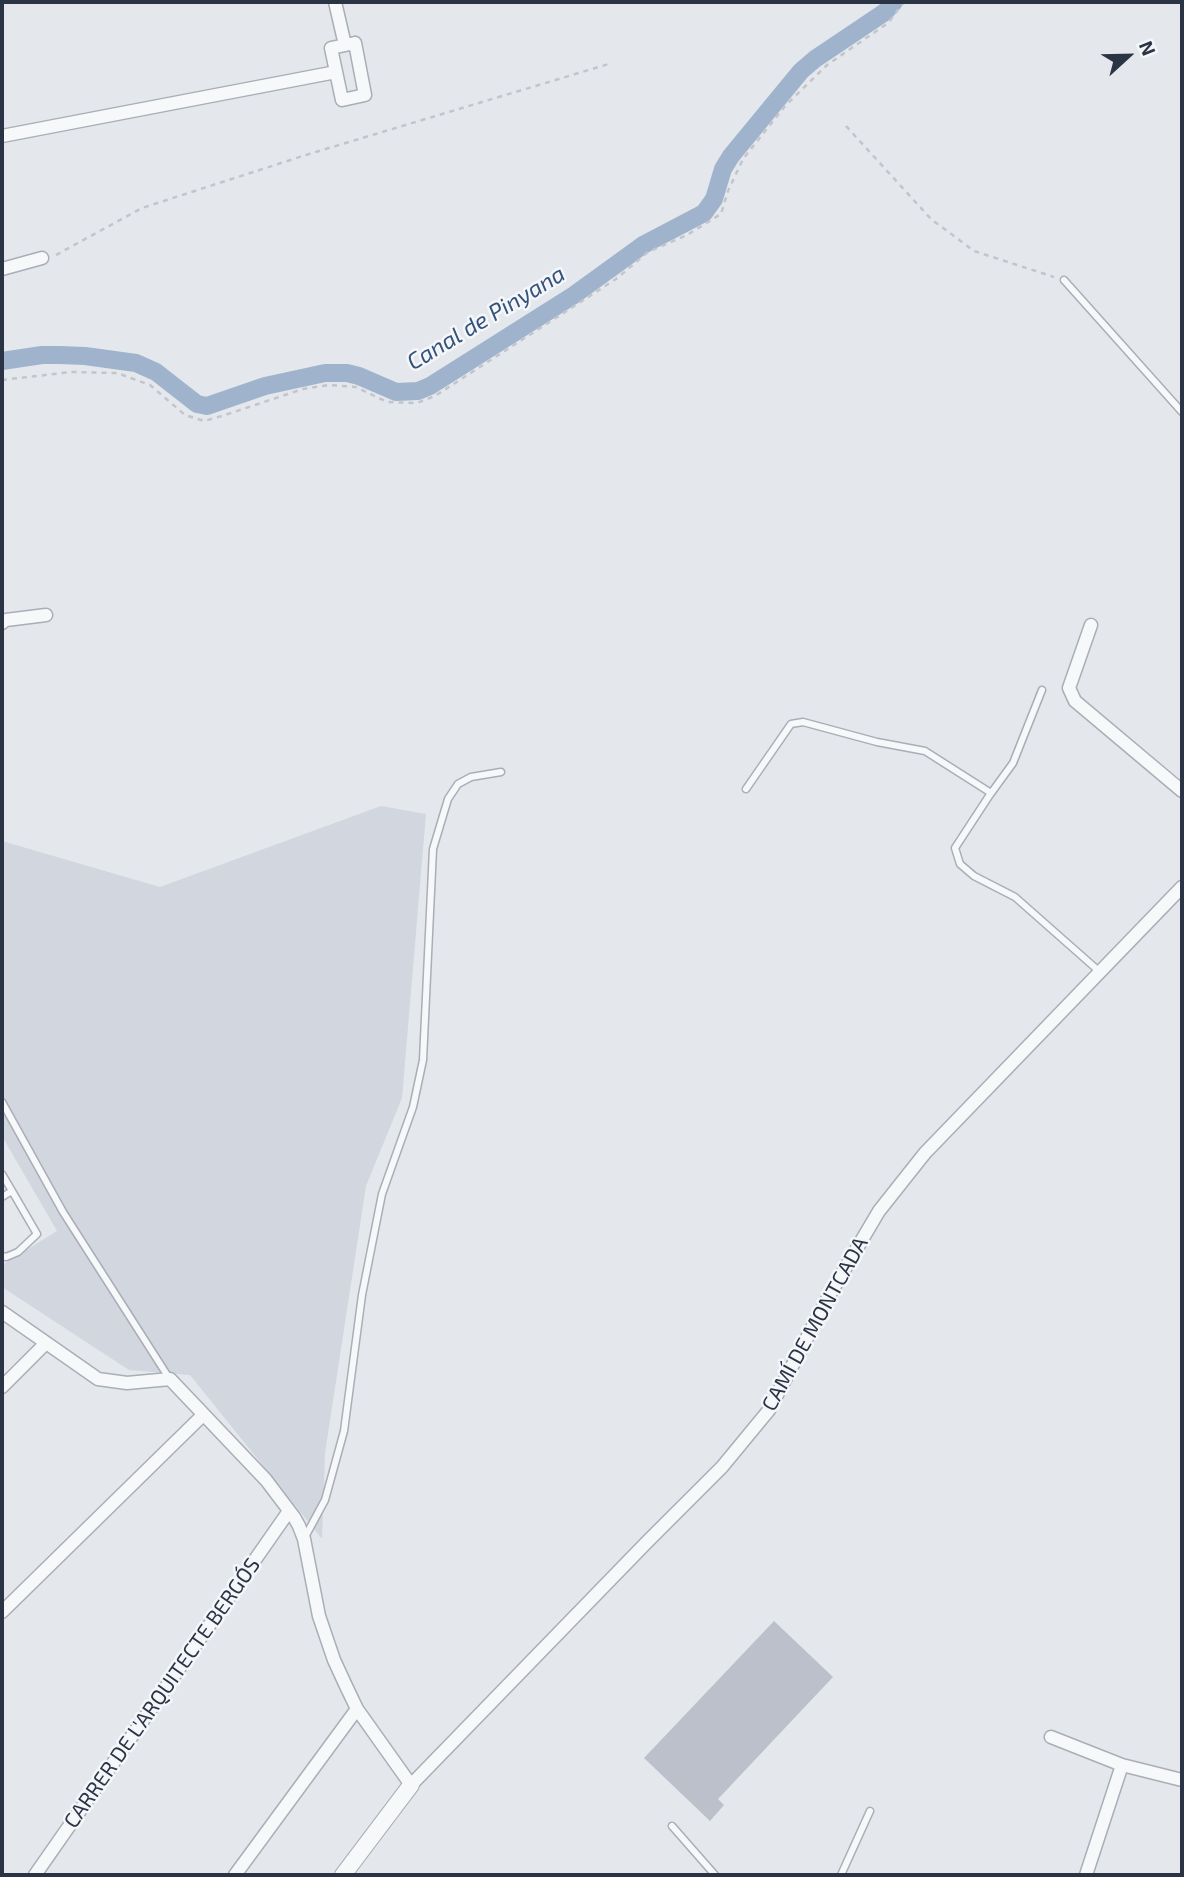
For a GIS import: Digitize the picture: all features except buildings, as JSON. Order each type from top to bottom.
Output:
[{"type":"street","points":[[335,2],[345,45]]},
{"type":"street","points":[[355,43],[365,94],[342,100],[336,72],[331,48],[355,43]]},
{"type":"street","points":[[2,136],[336,72]]},
{"type":"street","points":[[2,269],[42,258]]},
{"type":"street","points":[[2,623],[6,620],[46,615]]},
{"type":"street","points":[[1091,625],[1069,688],[1074,701],[1182,791]]},
{"type":"street","name":"CAMÍ DE MONTCADA","points":[[411,1785],[722,1467],[769,1410],[830,1294],[879,1211],[925,1153],[1182,887]]},
{"type":"street","points":[[2,1312],[98,1379],[127,1383],[170,1379],[266,1480],[294,1517],[304,1539],[320,1616],[334,1660],[357,1709],[411,1785],[343,1875]]},
{"type":"street","points":[[2,1387],[46,1343]]},
{"type":"street","points":[[2,1612],[204,1415]]},
{"type":"street","name":"CARRER DE L'ARQUITECTE BERGÓS","points":[[35,1875],[289,1511]]},
{"type":"street","points":[[235,1875],[357,1709]]},
{"type":"street","points":[[1051,1737],[1122,1765],[1182,1780]]},
{"type":"street","points":[[1086,1875],[1122,1765]]},
{"type":"lane","points":[[1064,280],[1182,412]]},
{"type":"lane","points":[[1042,690],[1013,763],[956,848],[960,864],[974,876],[1015,897],[1100,972]]},
{"type":"lane","points":[[746,789],[791,724],[803,722],[877,742],[925,751],[991,793]]},
{"type":"lane","points":[[304,1539],[325,1500],[344,1431],[362,1296],[382,1194],[413,1107],[423,1060],[433,849],[448,799],[458,784],[471,776],[501,772]]},
{"type":"lane","points":[[2,1102],[63,1212],[170,1379]]},
{"type":"lane","points":[[2,1174],[37,1234],[18,1252],[2,1256]]},
{"type":"lane","points":[[2,1197],[12,1191]]},
{"type":"lane","points":[[841,1875],[870,1811]]},
{"type":"lane","points":[[672,1826],[715,1875]]},
{"type":"path","points":[[2,380],[71,372],[117,373],[150,385],[185,415],[204,421],[303,389],[328,385],[356,387],[387,402],[417,403],[435,396],[616,279],[648,252],[687,235],[721,214],[743,159],[785,106],[827,65],[888,23],[904,2]]},
{"type":"path","points":[[42,258],[58,254],[142,208],[612,63]]},
{"type":"path","points":[[846,126],[931,219],[974,250],[1064,280]]},
{"type":"shaded area","points":[[381,806],[426,814],[402,1098],[366,1186],[325,1453],[322,1539],[190,1375],[129,1370],[2,1287],[2,1265],[57,1231],[2,1136],[2,841],[160,887]]},
{"type":"waterway","name":"Canal de Pinyana","points":[[2,361],[60,355],[136,363],[156,372],[197,404],[207,406],[265,386],[325,373],[359,376],[396,392],[418,391],[574,295],[643,245],[704,213],[714,199],[723,169],[731,156],[801,71],[885,12],[894,2]]}]
